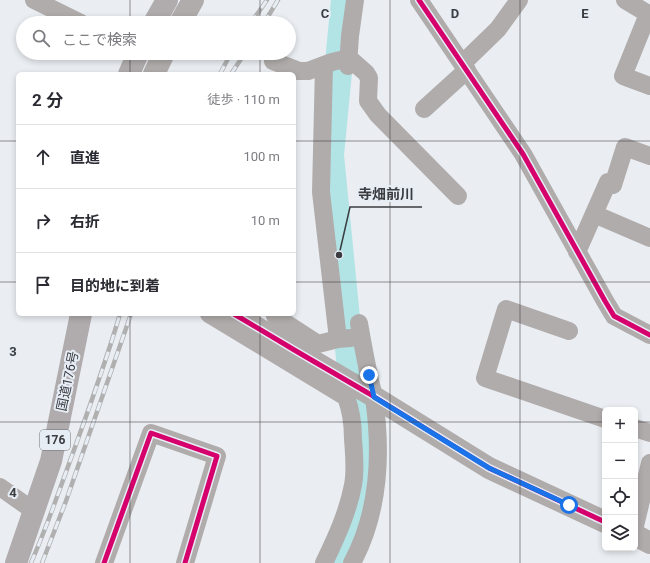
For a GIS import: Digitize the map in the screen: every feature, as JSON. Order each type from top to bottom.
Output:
[{"type":"highway","points":[[158,16],[167,0]]},
{"type":"highway","points":[[130,72],[135,60]]},
{"type":"highway","name":"国道176号","points":[[16,563],[51,461],[81,316]]},
{"type":"street","points":[[34,0],[67,16]]},
{"type":"street","points":[[184,16],[193,0]]},
{"type":"street","points":[[338,339],[322,192],[340,62],[350,36],[356,0]]},
{"type":"street","points":[[419,0],[523,154],[614,316],[650,335]]},
{"type":"street","points":[[424,109],[465,67],[498,29],[519,0]]},
{"type":"street","points":[[625,0],[649,15],[623,76],[650,86]]},
{"type":"street","points":[[155,72],[161,60]]},
{"type":"street","points":[[273,61],[299,71],[308,71],[340,62],[366,73],[369,78],[368,101],[378,115],[458,196]]},
{"type":"street","points":[[577,252],[608,182],[613,185],[625,147],[650,156]]},
{"type":"street","points":[[594,214],[650,238]]},
{"type":"street","points":[[569,331],[506,309],[485,378],[602,418]]},
{"type":"street","points":[[212,316],[346,397],[350,407],[353,431],[355,462],[353,486],[340,528],[324,563]]},
{"type":"street","points":[[237,316],[342,377],[489,468],[602,521]]},
{"type":"street","points":[[275,316],[318,344],[338,339],[360,330],[378,441],[377,481],[373,506],[360,561]]},
{"type":"street","points":[[638,429],[650,433]]},
{"type":"street","points":[[104,563],[151,433],[217,456],[185,563]]},
{"type":"street","points":[[638,515],[650,463]]},
{"type":"street","points":[[0,487],[34,511]]},
{"type":"street","points":[[638,536],[650,542]]},
{"type":"waterway","points":[[338,563],[345,553],[356,530],[364,494],[363,439],[354,375],[351,369],[330,155],[345,0]]},
{"type":"railway","points":[[256,16],[267,0]]},
{"type":"railway","points":[[268,16],[278,0]]},
{"type":"railway","points":[[221,72],[227,60]]},
{"type":"railway","points":[[232,72],[240,60]]},
{"type":"railway","points":[[31,563],[87,413],[119,316]]},
{"type":"railway","points":[[42,563],[66,501],[130,316]]},
{"type":"cycle path","points":[[419,0],[523,154],[614,316],[650,335]]},
{"type":"cycle path","points":[[237,316],[368,393],[489,468],[602,521]]},
{"type":"cycle path","points":[[104,563],[151,433],[217,456],[185,563]]},
{"type":"place","name":"寺畑前川","points":[[339,255]]},
{"type":"route","points":[[369,375],[374,397],[489,468],[569,505]]}]
